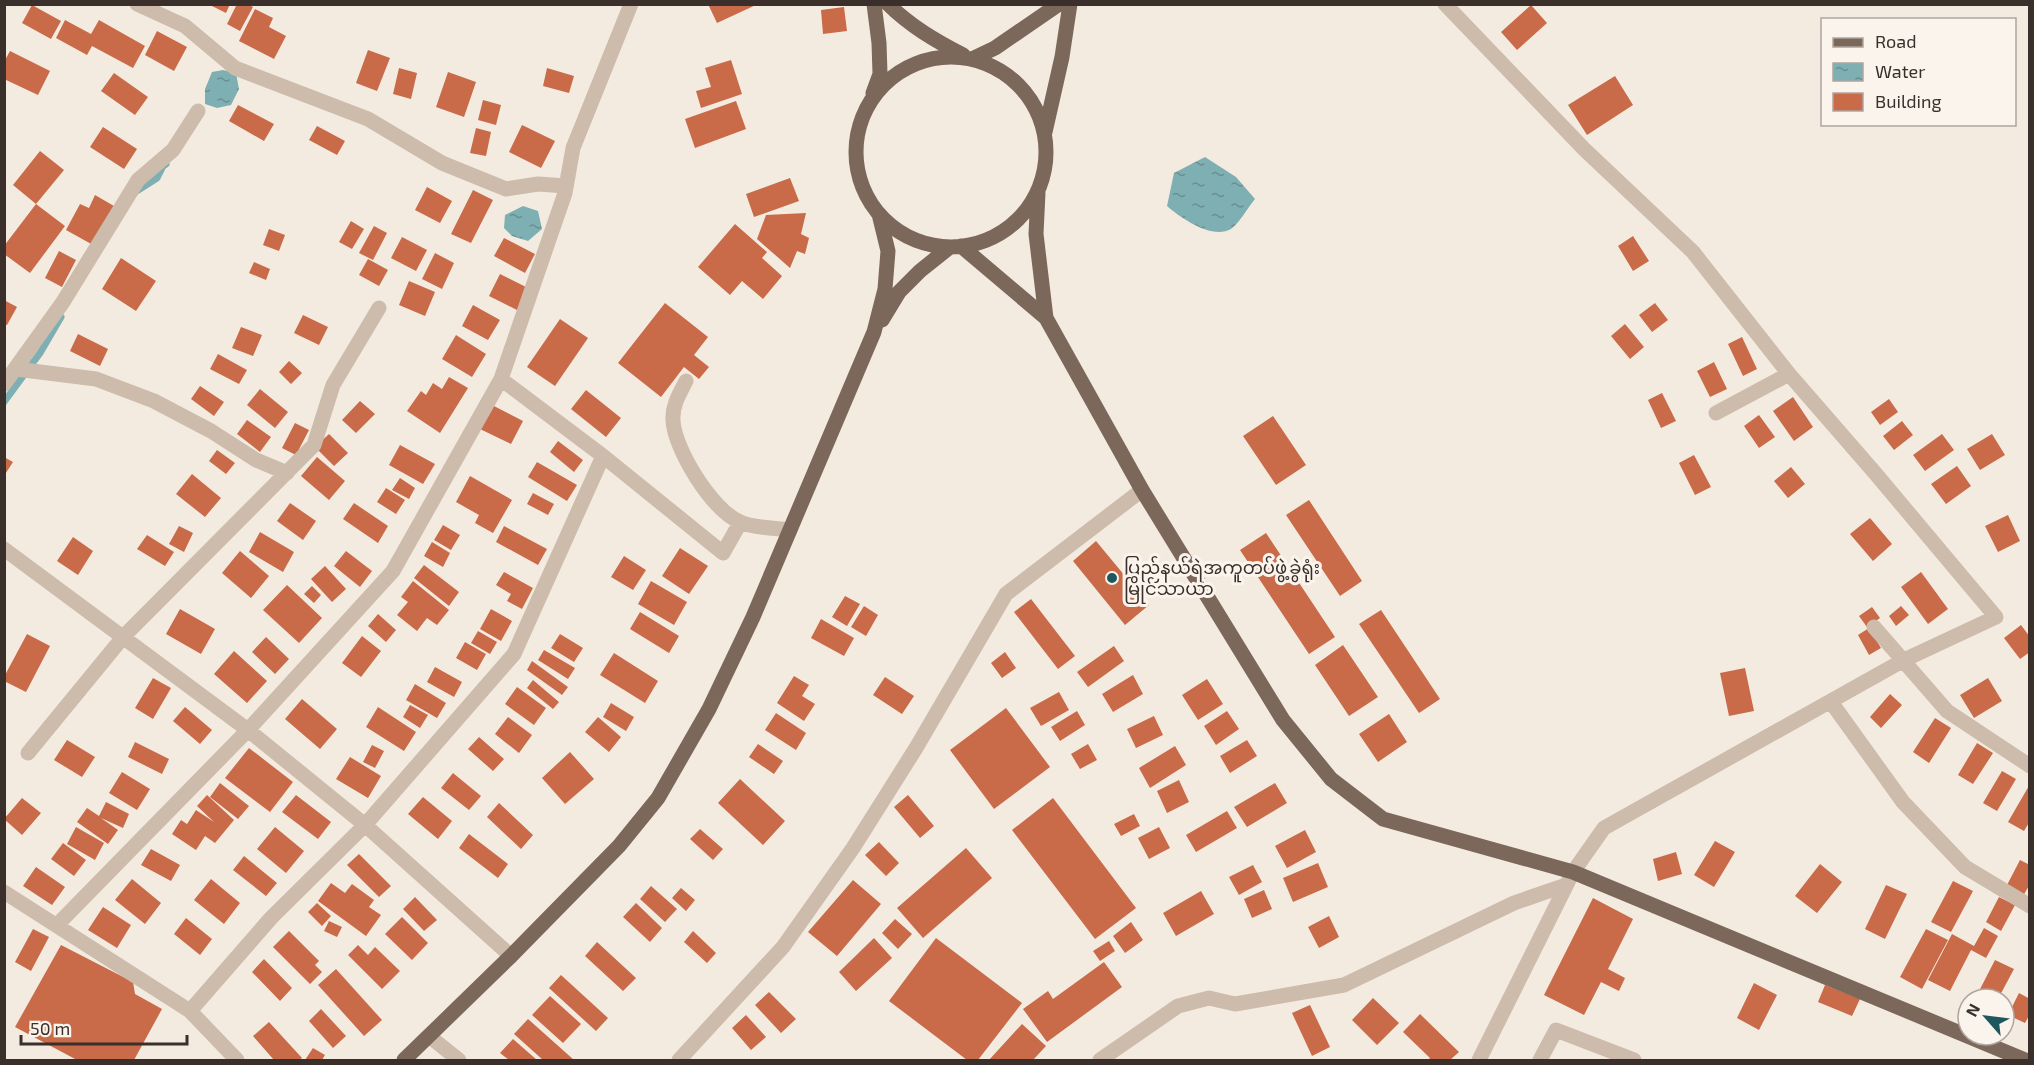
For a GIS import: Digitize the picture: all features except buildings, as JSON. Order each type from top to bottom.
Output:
[{"type":"main road","points":[[873,4],[879,43],[879,74],[858,132],[856,161],[864,189],[879,214],[899,232],[923,243],[955,247],[976,244],[1000,234],[1021,217],[1038,192]]},
{"type":"main road","points":[[888,4],[900,16],[936,41],[1006,73],[1031,98],[1045,132],[1047,153],[1038,192],[1036,234],[1046,318],[1142,490],[1283,720],[1331,778],[1383,819],[1569,879],[2018,1059]]},
{"type":"main road","points":[[868,105],[886,82],[909,66],[937,57],[970,57],[995,48],[1059,4]]},
{"type":"main road","points":[[1045,132],[1062,57],[1070,4]]},
{"type":"main road","points":[[404,1060],[619,846],[658,798],[709,709],[753,616],[874,332],[885,289],[888,251],[879,214]]},
{"type":"main road","points":[[955,247],[1046,318]]},
{"type":"main road","points":[[874,332],[899,292],[920,271],[955,247]]},
{"type":"street","points":[[137,4],[185,26],[235,68],[368,119],[442,163],[506,189],[538,184],[566,186]]},
{"type":"street","points":[[57,925],[248,730],[393,571],[501,379],[566,186],[573,148],[631,4]]},
{"type":"street","points":[[1445,4],[1584,149],[1693,252],[1789,374],[1996,617],[1904,660],[1604,828],[1569,879],[1479,1060]]},
{"type":"street","points":[[4,384],[63,302],[138,180],[173,150],[198,111]]},
{"type":"street","points":[[28,753],[124,636],[314,445],[333,385],[379,308]]},
{"type":"street","points":[[16,369],[96,379],[154,401],[211,431],[256,460],[287,473]]},
{"type":"street","points":[[1716,412],[1789,374]]},
{"type":"street","points":[[501,379],[603,456],[723,553],[740,523]]},
{"type":"street","points":[[686,381],[675,403],[672,421],[690,468],[708,495],[724,512],[740,523],[790,530]]},
{"type":"street","points":[[190,1011],[271,918],[365,825],[514,654],[603,456]]},
{"type":"street","points":[[679,1060],[783,947],[853,848],[916,748],[1006,594],[1142,490]]},
{"type":"street","points":[[4,549],[248,730],[365,825],[511,956]]},
{"type":"street","points":[[1874,627],[1947,711],[2030,766]]},
{"type":"street","points":[[1831,702],[1903,802],[1965,867],[2030,906]]},
{"type":"street","points":[[1100,1060],[1178,1006],[1209,998],[1235,1004],[1344,985],[1569,879]]},
{"type":"street","points":[[4,892],[190,1011],[237,1060]]},
{"type":"street","points":[[1540,1060],[1556,1029],[1634,1060]]},
{"type":"street","points":[[429,1036],[459,1060]]},
{"type":"water","points":[[223,70],[236,73],[239,89],[231,105],[217,108],[205,104],[205,89],[212,72]]},
{"type":"water","points":[[1205,157],[1236,177],[1255,199],[1234,227],[1223,232],[1206,230],[1197,226],[1167,206],[1174,173]]},
{"type":"water","points":[[523,206],[538,211],[542,229],[528,241],[512,236],[504,228],[505,215]]},
{"type":"waterway","points":[[135,192],[157,178],[166,164]]},
{"type":"waterway","points":[[4,402],[40,353],[61,317]]},
{"type":"place","name":"ပြည်နယ်ရဲအကူတပ်ဖွဲ့ခွဲရုံး မြိုင်သာယာ","points":[[1112,578]]}]
